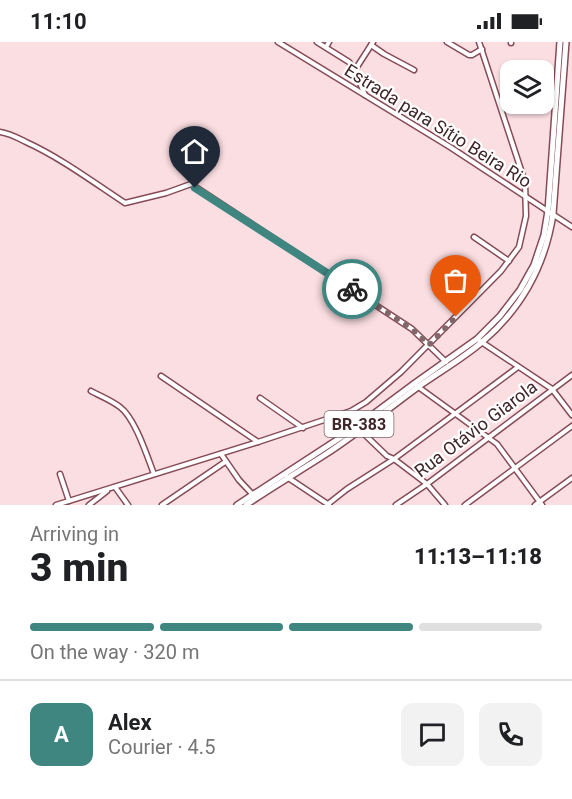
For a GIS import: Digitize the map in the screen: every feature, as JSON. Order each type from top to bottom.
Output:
[{"type":"main road","name":"BR-383","points":[[237,505],[286,477],[354,431],[479,340],[502,318],[537,266],[551,212],[560,42]]},
{"type":"main road","name":"BR-383","points":[[556,140],[566,45]]},
{"type":"main road","name":"BR-383","points":[[246,505],[254,496]]},
{"type":"street","name":"Estrada para Sítio Beira Rio","points":[[278,42],[572,226]]},
{"type":"street","points":[[317,42],[346,59],[355,71],[365,95]]},
{"type":"street","points":[[326,47],[329,42]]},
{"type":"street","points":[[447,42],[469,55],[482,49]]},
{"type":"street","points":[[56,505],[303,428],[358,407],[401,372],[491,282],[519,247],[526,216],[526,197],[525,182],[479,42]]},
{"type":"street","points":[[355,71],[372,44],[384,54],[414,70]]},
{"type":"street","points":[[566,45],[572,51]]},
{"type":"street","points":[[0,132],[46,152],[125,203],[166,193],[190,184],[412,329],[447,363]]},
{"type":"street","points":[[474,237],[509,261]]},
{"type":"street","points":[[479,340],[552,389],[572,415]]},
{"type":"street","points":[[286,477],[328,505],[518,367]]},
{"type":"street","name":"Rua Otávio Giarola","points":[[396,505],[572,375]]},
{"type":"street","points":[[161,376],[258,442]]},
{"type":"street","points":[[416,385],[497,444],[539,504],[572,477]]},
{"type":"street","points":[[91,391],[121,407],[128,416],[144,447],[154,474]]},
{"type":"street","points":[[260,398],[303,428]]},
{"type":"street","points":[[339,416],[354,431],[363,433],[387,456],[427,484],[446,505]]},
{"type":"street","points":[[465,505],[572,426]]},
{"type":"street","points":[[221,454],[254,496]]},
{"type":"street","points":[[162,505],[225,462]]},
{"type":"street","points":[[60,474],[69,501]]},
{"type":"street","points":[[89,505],[112,488]]},
{"type":"street","points":[[112,488],[128,505]]},
{"type":"way so far","points":[[352,289],[412,329],[429,345],[456,317]]},
{"type":"route","points":[[195,188],[352,289]]}]
